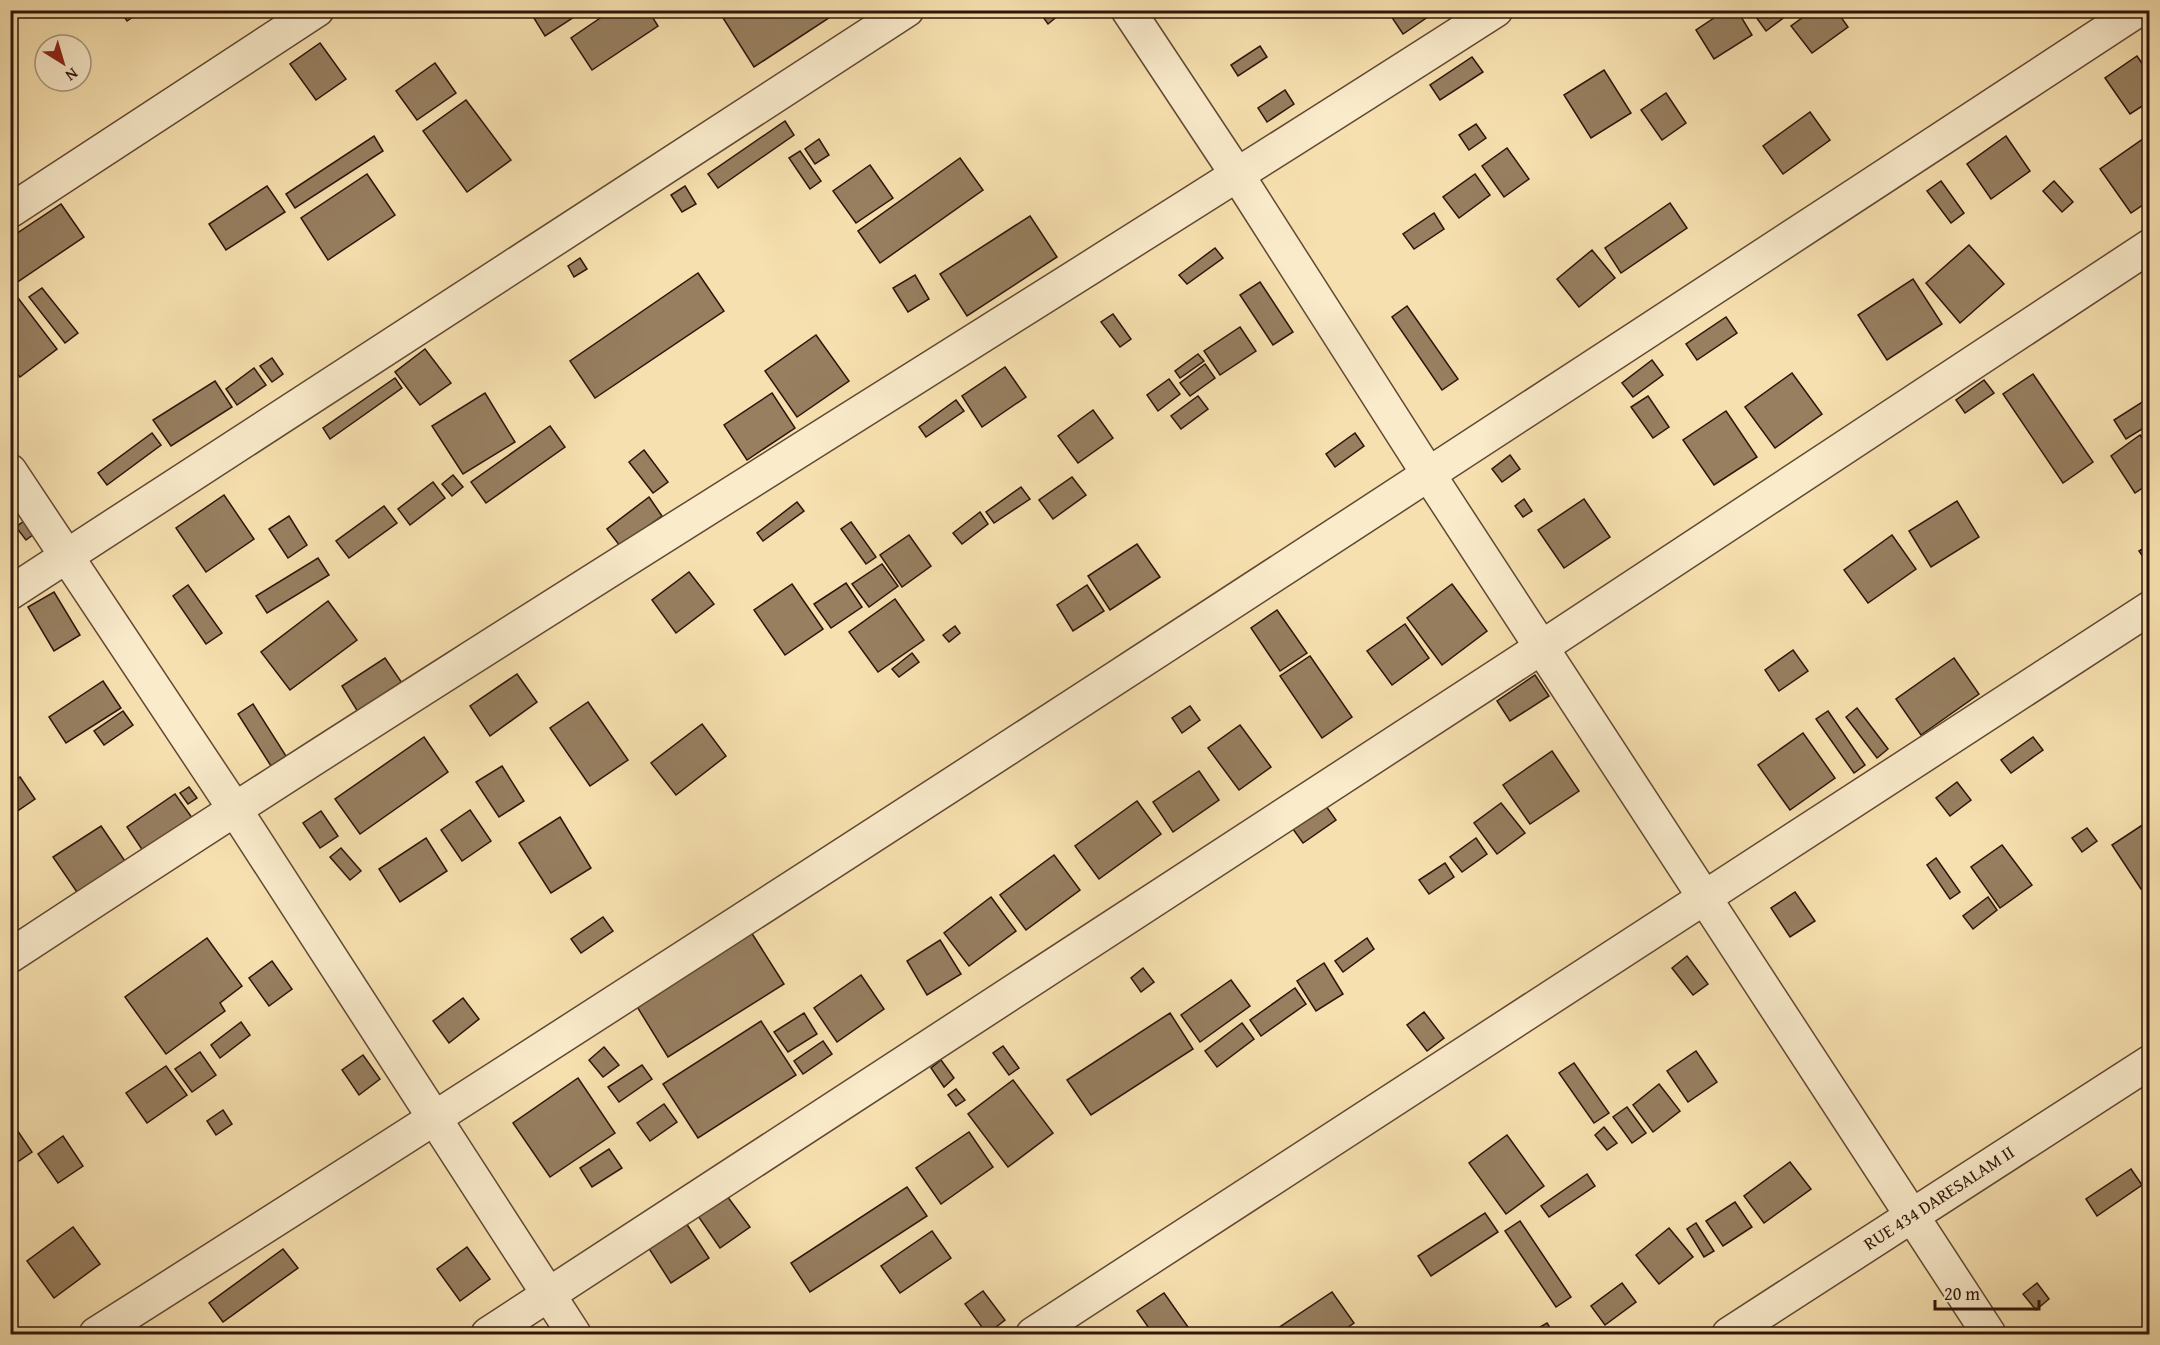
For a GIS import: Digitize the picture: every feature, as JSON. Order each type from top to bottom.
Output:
[{"type":"street","points":[[10,211],[317,10]]},
{"type":"street","points":[[10,593],[907,10]]},
{"type":"street","points":[[1128,10],[1989,1335]]},
{"type":"street","points":[[10,956],[234,808],[1238,176],[1496,10]]},
{"type":"street","points":[[96,1335],[434,1120],[1429,475],[2138,10]]},
{"type":"street","points":[[488,1335],[1542,647],[2150,246]]},
{"type":"street","points":[[10,471],[234,808],[574,1335]]},
{"type":"street","points":[[1033,1335],[2150,608]]},
{"type":"street","name":"RUE 434 DARESALAM II","points":[[1729,1335],[2150,1062]]},
{"type":"building","points":[[120,10],[143,10],[127,21]]},
{"type":"building","points":[[529,10],[585,10],[545,36]]},
{"type":"building","points":[[612,10],[648,10],[658,26],[592,70],[571,38]]},
{"type":"building","points":[[718,10],[841,10],[754,67]]},
{"type":"building","points":[[1038,10],[1065,10],[1048,24]]},
{"type":"building","points":[[1387,10],[1438,10],[1403,34]]},
{"type":"building","points":[[1726,10],[1737,10],[1752,35],[1714,59],[1696,30]]},
{"type":"building","points":[[1751,10],[1794,10],[1766,31]]},
{"type":"building","points":[[1813,10],[1836,10],[1848,27],[1812,53],[1791,26]]},
{"type":"building","points":[[320,43],[346,79],[316,100],[290,64]]},
{"type":"building","points":[[1260,46],[1267,57],[1238,76],[1231,65]]},
{"type":"building","points":[[2137,56],[2150,75],[2150,101],[2130,114],[2105,78]]},
{"type":"building","points":[[1472,57],[1483,72],[1440,100],[1430,85]]},
{"type":"building","points":[[435,63],[456,93],[417,120],[396,91]]},
{"type":"building","points":[[1604,70],[1631,113],[1591,138],[1564,95]]},
{"type":"building","points":[[1285,90],[1294,104],[1267,122],[1258,108]]},
{"type":"building","points":[[1666,93],[1686,123],[1662,140],[1641,110]]},
{"type":"building","points":[[466,100],[511,160],[467,192],[423,131]]},
{"type":"building","points":[[1810,112],[1830,140],[1783,174],[1763,146]]},
{"type":"building","points":[[785,121],[794,135],[718,188],[708,174]]},
{"type":"building","points":[[1476,124],[1486,138],[1469,150],[1459,135]]},
{"type":"building","points":[[2150,134],[2150,200],[2131,213],[2100,169]]},
{"type":"building","points":[[374,136],[383,151],[295,208],[286,194]]},
{"type":"building","points":[[2006,136],[2030,171],[1991,199],[1967,164]]},
{"type":"building","points":[[819,139],[829,155],[815,164],[805,149]]},
{"type":"building","points":[[1507,148],[1529,179],[1504,197],[1482,166]]},
{"type":"building","points":[[800,151],[821,181],[810,189],[789,158]]},
{"type":"building","points":[[960,158],[983,190],[880,263],[858,231]]},
{"type":"building","points":[[870,165],[893,198],[856,223],[833,191]]},
{"type":"building","points":[[367,174],[395,215],[328,260],[301,218]]},
{"type":"building","points":[[1475,174],[1490,195],[1459,218],[1443,197]]},
{"type":"building","points":[[1941,181],[1964,213],[1951,223],[1927,191]]},
{"type":"building","points":[[2054,181],[2073,202],[2062,212],[2043,191]]},
{"type":"building","points":[[267,186],[285,212],[226,250],[209,224]]},
{"type":"building","points":[[685,186],[696,204],[682,212],[671,195]]},
{"type":"building","points":[[1670,203],[1687,228],[1621,273],[1605,248]]},
{"type":"building","points":[[61,204],[84,237],[10,287],[10,238]]},
{"type":"building","points":[[1434,213],[1444,229],[1414,249],[1403,234]]},
{"type":"building","points":[[1030,216],[1057,257],[967,316],[940,274]]},
{"type":"building","points":[[1969,245],[2004,284],[1960,323],[1926,283]]},
{"type":"building","points":[[1215,248],[1223,258],[1187,284],[1179,275]]},
{"type":"building","points":[[1592,250],[1615,278],[1579,307],[1557,279]]},
{"type":"building","points":[[580,258],[587,269],[574,277],[568,266]]},
{"type":"building","points":[[698,273],[724,311],[595,398],[570,361]]},
{"type":"building","points":[[915,275],[929,299],[908,312],[893,288]]},
{"type":"building","points":[[1913,279],[1942,324],[1887,360],[1858,315]]},
{"type":"building","points":[[1260,282],[1293,332],[1273,345],[1240,295]]},
{"type":"building","points":[[42,288],[78,333],[65,343],[29,297]]},
{"type":"building","points":[[18,298],[57,349],[20,377],[10,365],[10,304]]},
{"type":"building","points":[[1407,306],[1458,379],[1442,390],[1392,317]]},
{"type":"building","points":[[1113,314],[1131,339],[1120,347],[1101,322]]},
{"type":"building","points":[[1726,317],[1737,333],[1697,360],[1686,344]]},
{"type":"building","points":[[1240,327],[1256,351],[1220,375],[1204,351]]},
{"type":"building","points":[[816,335],[849,381],[797,417],[765,371]]},
{"type":"building","points":[[425,349],[451,383],[420,405],[395,372]]},
{"type":"building","points":[[1198,354],[1204,361],[1180,378],[1175,371]]},
{"type":"building","points":[[272,358],[283,374],[272,382],[260,366]]},
{"type":"building","points":[[1652,360],[1663,375],[1633,397],[1622,383]]},
{"type":"building","points":[[1205,364],[1215,378],[1190,396],[1180,383]]},
{"type":"building","points":[[1005,367],[1026,397],[982,427],[962,396]]},
{"type":"building","points":[[254,368],[266,385],[237,405],[226,389]]},
{"type":"building","points":[[1792,373],[1822,414],[1775,448],[1745,407]]},
{"type":"building","points":[[2033,374],[2093,462],[2063,483],[2003,394]]},
{"type":"building","points":[[395,378],[402,388],[330,439],[323,428]]},
{"type":"building","points":[[1169,379],[1180,394],[1158,411],[1147,395]]},
{"type":"building","points":[[1984,380],[1994,393],[1965,413],[1956,400]]},
{"type":"building","points":[[215,381],[232,407],[171,446],[153,420]]},
{"type":"building","points":[[485,393],[515,442],[463,474],[432,426]]},
{"type":"building","points":[[772,393],[795,428],[747,460],[724,425]]},
{"type":"building","points":[[1198,396],[1208,409],[1181,429],[1171,416]]},
{"type":"building","points":[[1648,396],[1669,427],[1653,438],[1631,407]]},
{"type":"building","points":[[2150,397],[2150,424],[2126,439],[2114,420]]},
{"type":"building","points":[[956,400],[964,411],[926,437],[919,427]]},
{"type":"building","points":[[1093,410],[1113,438],[1078,463],[1058,436]]},
{"type":"building","points":[[1726,411],[1757,457],[1714,485],[1683,440]]},
{"type":"building","points":[[550,426],[565,447],[486,503],[471,482]]},
{"type":"building","points":[[152,433],[161,445],[107,485],[98,473]]},
{"type":"building","points":[[1355,433],[1364,446],[1335,467],[1326,454]]},
{"type":"building","points":[[2140,435],[2150,449],[2150,483],[2135,493],[2111,456]]},
{"type":"building","points":[[644,450],[668,482],[653,493],[629,462]]},
{"type":"building","points":[[1510,455],[1520,469],[1502,482],[1492,469]]},
{"type":"building","points":[[453,475],[463,487],[452,496],[442,484]]},
{"type":"building","points":[[1072,477],[1086,495],[1053,519],[1039,500]]},
{"type":"building","points":[[433,482],[445,498],[410,525],[398,509]]},
{"type":"building","points":[[1021,487],[1030,499],[994,523],[986,512]]},
{"type":"building","points":[[224,495],[254,539],[206,572],[176,528]]},
{"type":"building","points":[[649,497],[662,516],[620,546],[607,529]]},
{"type":"building","points":[[1524,499],[1532,511],[1523,517],[1515,506]]},
{"type":"building","points":[[1584,499],[1610,537],[1564,568],[1538,530]]},
{"type":"building","points":[[1957,501],[1979,537],[1931,567],[1909,531]]},
{"type":"building","points":[[797,502],[804,511],[763,541],[757,533]]},
{"type":"building","points":[[384,506],[397,523],[349,558],[336,541]]},
{"type":"building","points":[[980,512],[988,524],[962,544],[953,533]]},
{"type":"building","points":[[32,515],[42,528],[26,540],[16,527]]},
{"type":"building","points":[[289,516],[307,545],[288,558],[269,529]]},
{"type":"building","points":[[851,522],[876,557],[866,564],[841,529]]},
{"type":"building","points":[[909,535],[931,566],[902,587],[880,555]]},
{"type":"building","points":[[1892,535],[1916,569],[1868,603],[1844,570]]},
{"type":"building","points":[[1137,544],[1160,577],[1110,610],[1088,576]]},
{"type":"building","points":[[2150,544],[2150,567],[2139,551]]},
{"type":"building","points":[[318,558],[329,575],[267,613],[256,596]]},
{"type":"building","points":[[882,564],[898,586],[869,607],[852,584]]},
{"type":"building","points":[[689,572],[714,604],[676,633],[652,600]]},
{"type":"building","points":[[846,583],[862,607],[831,628],[814,604]]},
{"type":"building","points":[[792,584],[823,629],[785,655],[754,610]]},
{"type":"building","points":[[1452,584],[1487,631],[1442,665],[1407,618]]},
{"type":"building","points":[[188,585],[222,633],[206,644],[173,596]]},
{"type":"building","points":[[1087,585],[1104,611],[1073,631],[1057,605]]},
{"type":"building","points":[[54,592],[80,635],[54,651],[28,607]]},
{"type":"building","points":[[895,599],[924,640],[878,672],[849,632]]},
{"type":"building","points":[[328,601],[357,640],[290,690],[261,652]]},
{"type":"building","points":[[1277,610],[1307,653],[1280,671],[1251,628]]},
{"type":"building","points":[[1405,624],[1429,658],[1392,685],[1367,651]]},
{"type":"building","points":[[955,626],[960,633],[949,642],[943,635]]},
{"type":"building","points":[[1793,650],[1808,671],[1779,691],[1765,670]]},
{"type":"building","points":[[912,653],[919,662],[899,677],[892,669]]},
{"type":"building","points":[[1310,656],[1352,717],[1322,738],[1280,676]]},
{"type":"building","points":[[385,658],[402,683],[358,712],[342,686]]},
{"type":"building","points":[[1954,658],[1979,694],[1921,735],[1896,699]]},
{"type":"building","points":[[517,674],[537,702],[490,736],[470,706]]},
{"type":"building","points":[[1535,675],[1549,696],[1510,721],[1497,701]]},
{"type":"building","points":[[103,681],[121,708],[66,743],[49,717]]},
{"type":"building","points":[[588,702],[628,760],[590,786],[550,728]]},
{"type":"building","points":[[253,704],[286,756],[271,766],[238,714]]},
{"type":"building","points":[[1190,706],[1200,720],[1182,733],[1172,718]]},
{"type":"building","points":[[1857,708],[1888,749],[1877,758],[1846,717]]},
{"type":"building","points":[[123,711],[133,725],[104,745],[94,731]]},
{"type":"building","points":[[1828,711],[1865,765],[1854,773],[1816,719]]},
{"type":"building","points":[[702,724],[726,756],[676,795],[651,763]]},
{"type":"building","points":[[1240,725],[1271,767],[1239,790],[1208,748]]},
{"type":"building","points":[[1803,733],[1835,778],[1790,810],[1758,765]]},
{"type":"building","points":[[424,737],[448,772],[360,834],[335,799]]},
{"type":"building","points":[[2033,737],[2043,750],[2011,773],[2001,760]]},
{"type":"building","points":[[1552,751],[1579,791],[1530,824],[1503,785]]},
{"type":"building","points":[[502,766],[524,801],[499,817],[476,782]]},
{"type":"building","points":[[1199,771],[1219,800],[1173,832],[1153,802]]},
{"type":"building","points":[[20,777],[35,799],[10,816],[10,784]]},
{"type":"building","points":[[1957,782],[1971,800],[1950,816],[1936,798]]},
{"type":"building","points":[[189,787],[197,798],[188,804],[180,793]]},
{"type":"building","points":[[175,794],[193,819],[145,854],[127,827]]},
{"type":"building","points":[[1137,801],[1161,834],[1099,879],[1075,846]]},
{"type":"building","points":[[1323,802],[1336,820],[1303,843],[1290,825]]},
{"type":"building","points":[[1501,803],[1525,833],[1497,854],[1474,823]]},
{"type":"building","points":[[470,810],[491,841],[462,861],[441,830]]},
{"type":"building","points":[[321,811],[338,836],[320,848],[303,823]]},
{"type":"building","points":[[560,817],[591,868],[551,893],[519,843]]},
{"type":"building","points":[[2150,820],[2150,884],[2141,889],[2112,845]]},
{"type":"building","points":[[101,826],[127,864],[79,895],[53,857]]},
{"type":"building","points":[[2087,828],[2097,841],[2082,852],[2072,838]]},
{"type":"building","points":[[426,838],[447,871],[400,902],[379,869]]},
{"type":"building","points":[[1476,838],[1487,854],[1462,872],[1450,857]]},
{"type":"building","points":[[2002,845],[2032,885],[2000,908],[1971,867]]},
{"type":"building","points":[[341,848],[361,871],[350,880],[330,857]]},
{"type":"building","points":[[1054,855],[1080,890],[1026,930],[1000,895]]},
{"type":"building","points":[[1936,858],[1960,892],[1950,899],[1927,865]]},
{"type":"building","points":[[1445,863],[1454,877],[1429,894],[1419,880]]},
{"type":"building","points":[[1795,892],[1815,921],[1790,937],[1771,908]]},
{"type":"building","points":[[991,897],[1016,931],[969,966],[944,933]]},
{"type":"building","points":[[1988,897],[1997,910],[1973,929],[1963,916]]},
{"type":"building","points":[[603,917],[613,931],[581,953],[571,939]]},
{"type":"building","points":[[751,932],[784,984],[668,1057],[636,1005]]},
{"type":"building","points":[[207,938],[242,986],[220,1003],[225,1011],[166,1054],[125,997]]},
{"type":"building","points":[[1367,938],[1374,949],[1343,972],[1335,961]]},
{"type":"building","points":[[940,940],[961,974],[927,995],[907,961]]},
{"type":"building","points":[[1687,956],[1708,984],[1693,995],[1672,968]]},
{"type":"building","points":[[272,961],[292,989],[269,1006],[249,978]]},
{"type":"building","points":[[1324,963],[1343,994],[1316,1011],[1297,981]]},
{"type":"building","points":[[1143,968],[1154,982],[1141,992],[1131,978]]},
{"type":"building","points":[[861,975],[884,1009],[837,1042],[814,1008]]},
{"type":"building","points":[[1231,980],[1250,1006],[1200,1042],[1181,1015]]},
{"type":"building","points":[[1295,988],[1306,1004],[1261,1036],[1250,1020]]},
{"type":"building","points":[[463,998],[479,1019],[449,1043],[433,1021]]},
{"type":"building","points":[[1424,1012],[1444,1038],[1427,1051],[1407,1025]]},
{"type":"building","points":[[804,1013],[817,1034],[788,1052],[774,1032]]},
{"type":"building","points":[[1170,1013],[1193,1049],[1091,1115],[1067,1080]]},
{"type":"building","points":[[761,1021],[796,1075],[698,1138],[663,1084]]},
{"type":"building","points":[[241,1022],[250,1035],[220,1058],[211,1045]]},
{"type":"building","points":[[1242,1023],[1254,1039],[1217,1067],[1205,1051]]},
{"type":"building","points":[[823,1041],[832,1054],[803,1074],[794,1061]]},
{"type":"building","points":[[1003,1046],[1019,1068],[1009,1075],[993,1053]]},
{"type":"building","points":[[604,1047],[619,1065],[603,1077],[589,1060]]},
{"type":"building","points":[[1696,1051],[1717,1082],[1688,1102],[1667,1071]]},
{"type":"building","points":[[200,1052],[216,1075],[192,1092],[175,1069]]},
{"type":"building","points":[[363,1055],[380,1079],[359,1095],[342,1070]]},
{"type":"building","points":[[941,1060],[954,1078],[944,1087],[931,1068]]},
{"type":"building","points":[[1574,1063],[1609,1113],[1594,1123],[1559,1073]]},
{"type":"building","points":[[642,1065],[652,1079],[619,1102],[608,1087]]},
{"type":"building","points":[[166,1066],[187,1095],[147,1123],[126,1093]]},
{"type":"building","points":[[578,1078],[615,1133],[550,1177],[513,1123]]},
{"type":"building","points":[[1013,1080],[1053,1133],[1008,1167],[968,1114]]},
{"type":"building","points":[[1659,1084],[1680,1111],[1653,1132],[1633,1105]]},
{"type":"building","points":[[956,1089],[965,1100],[956,1106],[948,1095]]},
{"type":"building","points":[[664,1104],[677,1122],[650,1141],[637,1123]]},
{"type":"building","points":[[1627,1107],[1646,1133],[1632,1143],[1613,1117]]},
{"type":"building","points":[[223,1110],[232,1124],[216,1135],[207,1121]]},
{"type":"building","points":[[15,1127],[32,1152],[10,1167],[10,1130]]},
{"type":"building","points":[[1604,1127],[1617,1143],[1607,1150],[1595,1135]]},
{"type":"building","points":[[969,1132],[993,1167],[941,1204],[916,1168]]},
{"type":"building","points":[[1507,1135],[1544,1186],[1506,1214],[1469,1163]]},
{"type":"building","points":[[63,1136],[83,1166],[58,1183],[38,1154]]},
{"type":"building","points":[[609,1149],[622,1168],[592,1187],[580,1168]]},
{"type":"building","points":[[1790,1162],[1811,1189],[1764,1223],[1744,1196]]},
{"type":"building","points":[[2131,1169],[2142,1185],[2097,1216],[2086,1199]]},
{"type":"building","points":[[1587,1174],[1595,1186],[1549,1217],[1541,1206]]},
{"type":"building","points":[[907,1187],[927,1216],[810,1292],[791,1263]]},
{"type":"building","points":[[727,1196],[750,1227],[720,1248],[698,1216]]},
{"type":"building","points":[[1735,1202],[1752,1227],[1723,1246],[1706,1221]]},
{"type":"building","points":[[1485,1213],[1498,1232],[1431,1276],[1418,1256]]},
{"type":"building","points":[[1520,1221],[1571,1297],[1556,1307],[1505,1231]]},
{"type":"building","points":[[686,1223],[709,1258],[671,1283],[648,1247]]},
{"type":"building","points":[[1696,1223],[1714,1251],[1704,1257],[1687,1229]]},
{"type":"building","points":[[73,1227],[100,1264],[54,1298],[27,1261]]},
{"type":"building","points":[[1669,1228],[1693,1257],[1659,1284],[1636,1255]]},
{"type":"building","points":[[932,1231],[951,1258],[900,1293],[881,1266]]},
{"type":"building","points":[[467,1247],[490,1279],[460,1301],[437,1269]]},
{"type":"building","points":[[283,1249],[298,1268],[223,1322],[209,1303]]},
{"type":"building","points":[[1622,1283],[1636,1302],[1605,1325],[1591,1306]]},
{"type":"building","points":[[2037,1283],[2049,1299],[2036,1310],[2023,1294]]},
{"type":"building","points":[[983,1291],[1005,1320],[987,1334],[965,1304]]},
{"type":"building","points":[[1332,1292],[1354,1323],[1338,1334],[1269,1334]]},
{"type":"building","points":[[1164,1293],[1188,1327],[1177,1334],[1153,1334],[1137,1311]]},
{"type":"building","points":[[1547,1323],[1554,1334],[1528,1334]]}]
